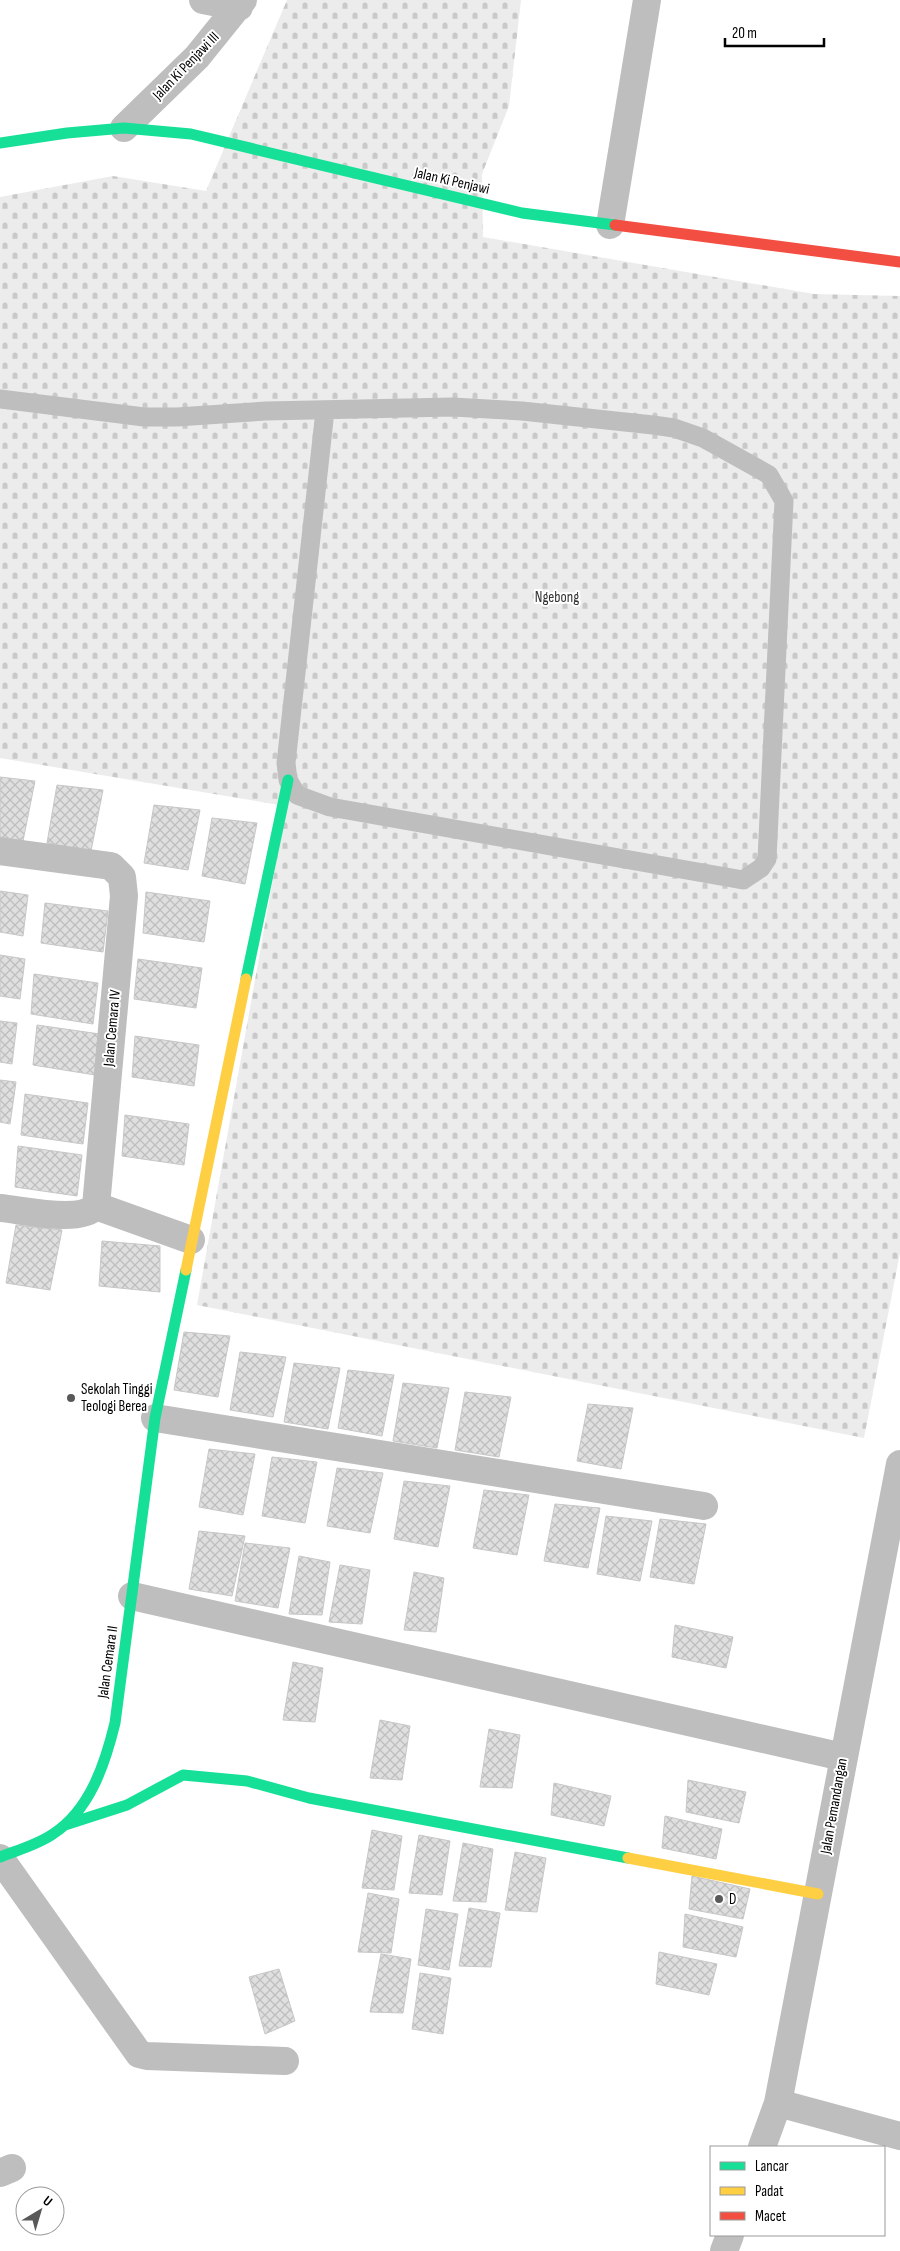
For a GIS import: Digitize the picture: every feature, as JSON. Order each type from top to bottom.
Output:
[{"type":"street","points":[[203,0],[241,4]]},
{"type":"street","points":[[610,225],[647,0]]},
{"type":"street","name":"Jalan Ki Penjawi III","points":[[124,128],[197,57],[241,4]]},
{"type":"street","name":"Jalan Ki Penjawi","points":[[0,143],[67,133],[124,128],[191,134],[522,213],[900,262]]},
{"type":"street","name":"Jalan Cemara II","points":[[0,1858],[38,1842],[65,1825],[88,1795],[105,1764],[115,1723],[155,1418],[288,780]]},
{"type":"street","name":"Jalan Cemara IV","points":[[0,851],[111,866],[122,877],[124,896],[96,1206]]},
{"type":"street","points":[[0,1208],[71,1217],[91,1213],[96,1206],[191,1240]]},
{"type":"street","points":[[155,1418],[704,1506]]},
{"type":"street","name":"Jalan Pemandangan","points":[[762,2146],[778,2103],[900,1464]]},
{"type":"street","points":[[132,1596],[843,1756]]},
{"type":"street","points":[[65,1825],[127,1805],[183,1775],[247,1782],[308,1798],[818,1894]]},
{"type":"street","points":[[0,1858],[139,2054],[147,2056],[285,2061]]},
{"type":"street","points":[[778,2103],[900,2136]]},
{"type":"street","points":[[724,2251],[730,2236]]},
{"type":"lane","points":[[0,398],[144,417],[325,411],[453,407],[522,411],[660,426],[703,438],[770,475],[784,501],[767,859],[761,868],[743,880],[330,807],[297,795],[288,780],[286,763],[325,411]]},
{"type":"green space","name":"Ngebong","points":[[287,0],[521,0],[509,106],[482,174],[483,237],[814,294],[900,296],[900,1253],[864,1438],[197,1305],[286,806],[0,758],[0,197],[113,176],[206,191]]},
{"type":"building","points":[[0,777],[35,781],[23,841],[0,837]]},
{"type":"building","points":[[57,785],[103,790],[91,851],[47,843]]},
{"type":"building","points":[[154,805],[200,810],[188,870],[144,863]]},
{"type":"building","points":[[212,818],[257,823],[245,884],[202,876]]},
{"type":"building","points":[[0,891],[28,895],[23,936],[0,932]]},
{"type":"building","points":[[146,892],[210,901],[204,942],[143,933]]},
{"type":"building","points":[[45,903],[108,911],[103,952],[41,943]]},
{"type":"building","points":[[0,955],[25,959],[20,999],[0,996]]},
{"type":"building","points":[[138,959],[202,968],[196,1008],[134,999]]},
{"type":"building","points":[[34,974],[98,983],[93,1024],[31,1014]]},
{"type":"building","points":[[0,1021],[17,1023],[12,1064],[0,1062]]},
{"type":"building","points":[[37,1025],[100,1034],[95,1075],[33,1065]]},
{"type":"building","points":[[135,1036],[199,1045],[194,1086],[132,1077]]},
{"type":"building","points":[[0,1080],[16,1082],[10,1124],[0,1122]]},
{"type":"building","points":[[25,1094],[88,1103],[83,1144],[21,1135]]},
{"type":"building","points":[[125,1115],[189,1124],[184,1165],[122,1156]]},
{"type":"building","points":[[18,1146],[82,1155],[77,1196],[15,1187]]},
{"type":"building","points":[[16,1225],[62,1230],[50,1290],[6,1283]]},
{"type":"building","points":[[102,1241],[160,1246],[160,1292],[99,1286]]},
{"type":"building","points":[[184,1332],[230,1336],[218,1397],[174,1390]]},
{"type":"building","points":[[240,1352],[286,1357],[273,1417],[230,1410]]},
{"type":"building","points":[[294,1363],[340,1368],[328,1429],[284,1422]]},
{"type":"building","points":[[348,1370],[394,1375],[382,1436],[338,1428]]},
{"type":"building","points":[[403,1383],[449,1388],[437,1448],[393,1441]]},
{"type":"building","points":[[465,1392],[511,1397],[499,1457],[455,1450]]},
{"type":"building","points":[[588,1404],[633,1408],[621,1469],[577,1461]]},
{"type":"building","points":[[209,1449],[255,1454],[243,1515],[199,1507]]},
{"type":"building","points":[[272,1457],[317,1462],[305,1523],[262,1516]]},
{"type":"building","points":[[337,1468],[383,1473],[370,1533],[327,1526]]},
{"type":"building","points":[[404,1481],[450,1486],[438,1547],[394,1539]]},
{"type":"building","points":[[484,1490],[529,1495],[517,1555],[473,1548]]},
{"type":"building","points":[[555,1504],[600,1508],[588,1568],[544,1561]]},
{"type":"building","points":[[606,1516],[652,1521],[640,1581],[597,1574]]},
{"type":"building","points":[[660,1519],[706,1524],[694,1584],[650,1577]]},
{"type":"building","points":[[199,1531],[245,1536],[232,1596],[189,1589]]},
{"type":"building","points":[[245,1543],[290,1548],[278,1608],[235,1601]]},
{"type":"building","points":[[299,1556],[330,1562],[322,1615],[289,1614]]},
{"type":"building","points":[[340,1565],[370,1570],[362,1624],[329,1622]]},
{"type":"building","points":[[414,1572],[444,1578],[436,1632],[404,1630]]},
{"type":"building","points":[[675,1625],[733,1637],[726,1668],[672,1657]]},
{"type":"building","points":[[293,1662],[323,1668],[315,1722],[283,1720]]},
{"type":"building","points":[[380,1720],[410,1726],[402,1780],[370,1778]]},
{"type":"building","points":[[489,1729],[520,1735],[512,1788],[480,1787]]},
{"type":"building","points":[[688,1780],[746,1792],[739,1823],[686,1812]]},
{"type":"building","points":[[554,1783],[611,1796],[604,1826],[551,1815]]},
{"type":"building","name":"D","points":[[665,1816],[722,1829],[716,1859],[662,1848]]},
{"type":"building","points":[[372,1830],[402,1836],[394,1890],[362,1888]]},
{"type":"building","points":[[419,1835],[450,1841],[442,1895],[409,1893]]},
{"type":"building","points":[[463,1843],[493,1849],[486,1902],[453,1901]]},
{"type":"building","points":[[515,1852],[546,1858],[537,1912],[505,1910]]},
{"type":"building","name":"D","points":[[692,1876],[750,1889],[743,1919],[689,1909]]},
{"type":"building","points":[[368,1893],[399,1899],[391,1953],[358,1952]]},
{"type":"building","points":[[469,1908],[500,1913],[491,1967],[459,1966]]},
{"type":"building","points":[[426,1909],[458,1914],[449,1970],[418,1965]]},
{"type":"building","name":"D","points":[[685,1914],[743,1927],[736,1957],[683,1947]]},
{"type":"building","points":[[659,1952],[717,1964],[709,1995],[656,1984]]},
{"type":"building","points":[[381,1954],[411,1959],[403,2013],[370,2012]]},
{"type":"building","points":[[279,1969],[295,2021],[265,2034],[249,1977]]},
{"type":"building","points":[[420,1973],[451,1978],[443,2034],[412,2029]]},
{"type":"traffic: fast","points":[[0,143],[67,133],[124,128],[191,134],[522,213],[615,225]]},
{"type":"traffic: fast","points":[[246,979],[288,780]]},
{"type":"traffic: fast","points":[[0,1857],[40,1841],[66,1824],[86,1799],[101,1770],[115,1723],[155,1418],[186,1270]]},
{"type":"traffic: fast","points":[[65,1825],[127,1805],[183,1775],[247,1781],[309,1798],[628,1858]]},
{"type":"traffic: slow","points":[[186,1270],[246,979]]},
{"type":"traffic: slow","points":[[628,1858],[818,1894]]},
{"type":"traffic: jam","points":[[615,225],[900,262]]},
{"type":"place","name":"Sekolah Tinggi Teologi Berea","points":[[71,1398]]},
{"type":"place","name":"D","points":[[719,1899]]}]
